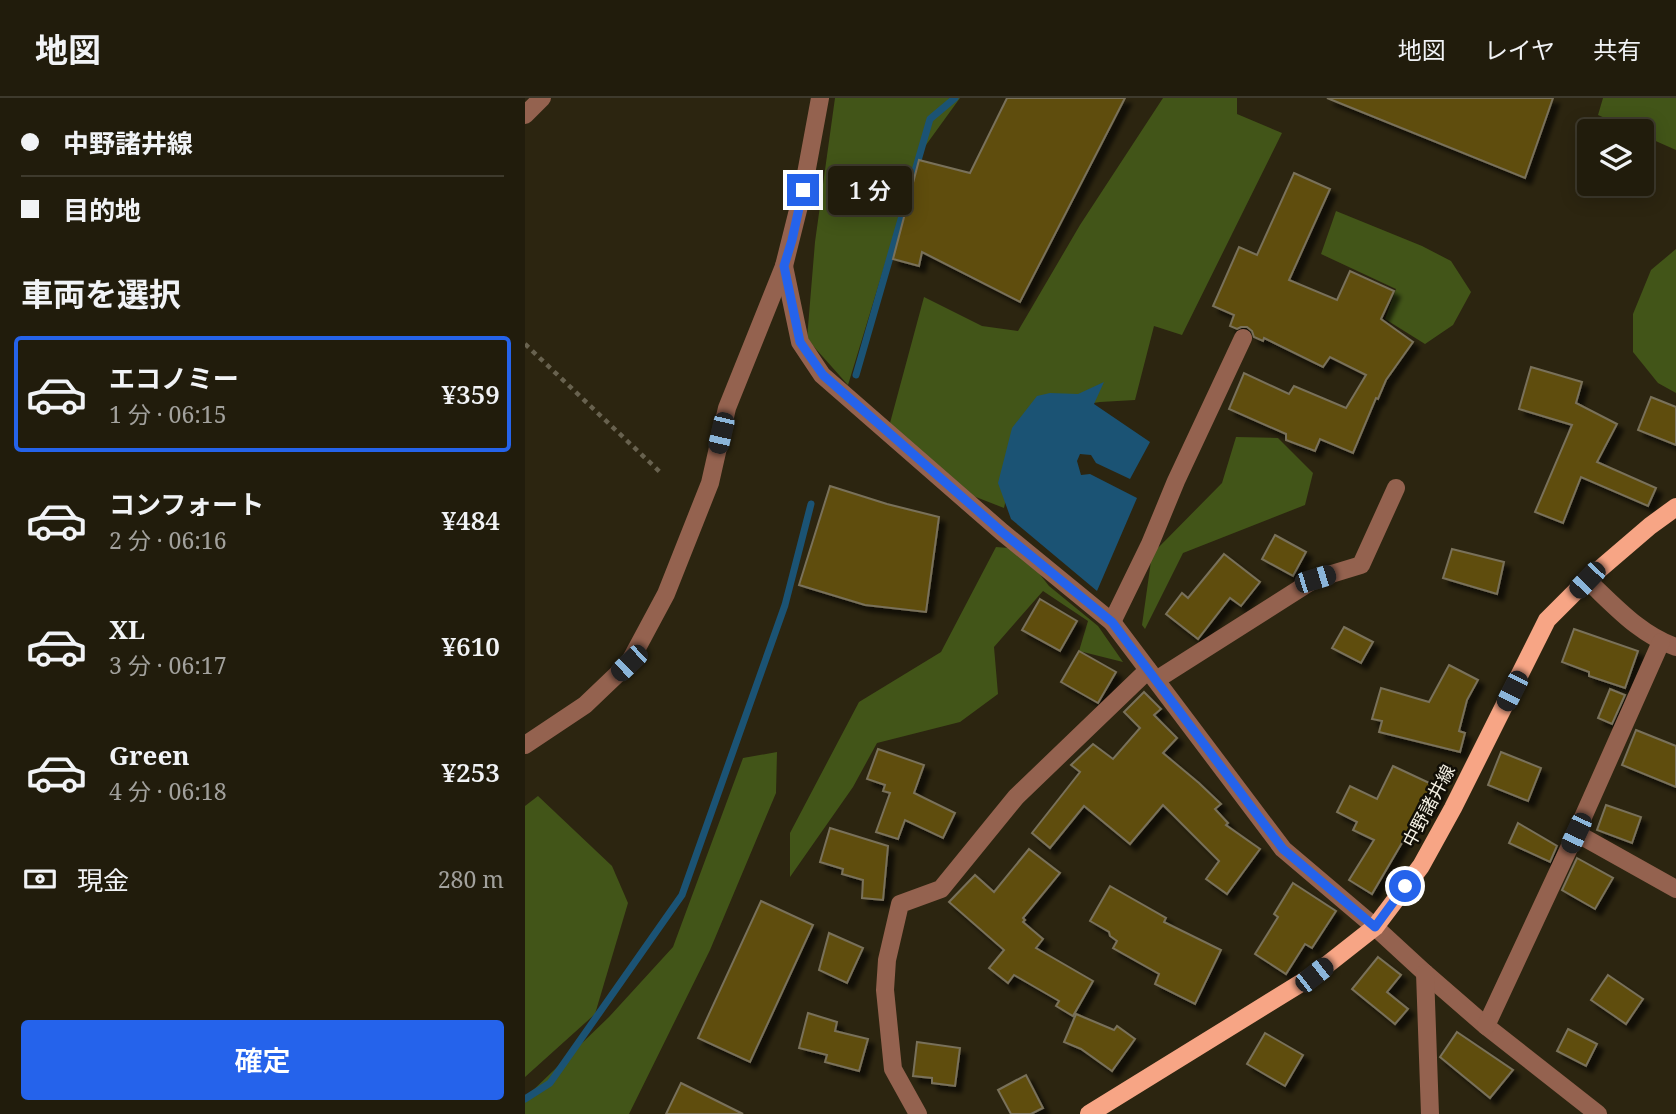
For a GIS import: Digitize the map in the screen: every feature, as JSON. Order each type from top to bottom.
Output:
[{"type":"main road","name":"中野諸井線","points":[[1089,1114],[1314,975],[1375,927],[1420,866],[1453,808],[1547,620],[1587,580],[1676,507]]},
{"type":"street","points":[[525,115],[543,98]]},
{"type":"street","points":[[525,745],[585,705],[629,663],[666,594],[710,483],[727,408],[784,266],[803,190],[820,98]]},
{"type":"street","points":[[784,266],[800,342],[823,375],[1002,532],[1112,622],[1283,849],[1486,1026],[1598,1114]]},
{"type":"street","points":[[1112,622],[1243,338]]},
{"type":"street","points":[[918,1114],[893,1069],[885,990],[887,960],[899,904],[941,889],[1016,797],[1152,675],[1315,579],[1361,565],[1396,488]]},
{"type":"street","points":[[1486,1026],[1668,644],[1638,627],[1587,580]]},
{"type":"street","points":[[1576,833],[1676,889]]},
{"type":"street","points":[[1425,973],[1430,1114]]},
{"type":"path","points":[[525,344],[661,473]]},
{"type":"green space","points":[[835,98],[960,98],[918,156],[848,385],[807,339],[815,242]]},
{"type":"green space","points":[[1163,98],[1237,98],[1237,114],[1282,133],[1182,335],[1154,326],[1135,400],[1054,409],[1011,478],[1004,508],[963,492],[890,423],[924,297],[982,326],[1018,331],[1080,225]]},
{"type":"green space","points":[[1603,98],[1676,98],[1676,150],[1654,140],[1654,119],[1607,119],[1598,115]]},
{"type":"green space","points":[[1336,211],[1422,246],[1451,261],[1471,292],[1453,325],[1425,344],[1385,319],[1396,289],[1321,254]]},
{"type":"green space","points":[[1676,249],[1676,393],[1658,383],[1633,352],[1633,314],[1651,270]]},
{"type":"green space","points":[[1236,437],[1278,438],[1313,473],[1305,505],[1183,553],[1145,629],[1142,625],[1152,554],[1222,483]]},
{"type":"green space","points":[[996,547],[1020,549],[1049,586],[1098,626],[1123,662],[1079,651],[1088,621],[1043,591],[994,647],[998,694],[960,722],[877,743],[853,787],[790,877],[790,833],[859,702],[941,652]]},
{"type":"green space","points":[[777,752],[776,793],[710,950],[629,1114],[525,1114],[525,1098],[609,1017],[673,947],[743,758]]},
{"type":"green space","points":[[538,796],[612,866],[628,903],[595,1014],[525,1077],[525,806]]},
{"type":"water","points":[[1104,382],[1094,404],[1150,442],[1130,479],[1096,463],[1091,455],[1080,454],[1077,461],[1081,475],[1090,474],[1137,498],[1097,591],[1011,519],[998,483],[1012,428],[1037,396],[1050,393],[1078,394]]},
{"type":"building","points":[[1007,98],[1125,98],[1020,302],[922,252],[919,266],[893,259],[919,160],[970,173]]},
{"type":"building","points":[[1327,98],[1553,98],[1525,178]]},
{"type":"building","points":[[1294,173],[1330,189],[1289,280],[1337,300],[1350,271],[1394,291],[1381,319],[1413,342],[1386,380],[1378,399],[1376,398],[1353,453],[1320,439],[1315,451],[1286,440],[1286,434],[1229,409],[1244,373],[1289,394],[1294,386],[1346,408],[1366,375],[1330,357],[1323,367],[1264,338],[1263,341],[1254,337],[1247,327],[1237,329],[1230,326],[1234,315],[1213,306],[1239,247],[1257,255]]},
{"type":"building","points":[[1531,367],[1582,382],[1576,403],[1617,424],[1597,462],[1656,488],[1648,506],[1581,477],[1563,523],[1535,512],[1572,425],[1519,409]]},
{"type":"building","points":[[1651,397],[1676,407],[1676,445],[1638,430]]},
{"type":"building","points":[[830,486],[939,517],[926,612],[865,605],[799,585]]},
{"type":"building","points":[[1275,535],[1306,552],[1293,576],[1262,559]]},
{"type":"building","points":[[1452,549],[1504,562],[1497,594],[1443,578]]},
{"type":"building","points":[[1224,554],[1260,582],[1241,606],[1230,598],[1198,639],[1166,614],[1182,593],[1188,598]]},
{"type":"building","points":[[1040,599],[1077,621],[1060,651],[1022,630]]},
{"type":"building","points":[[1344,627],[1373,642],[1361,663],[1332,648]]},
{"type":"building","points":[[1574,629],[1638,651],[1625,688],[1589,676],[1589,672],[1562,662]]},
{"type":"building","points":[[1079,651],[1116,672],[1098,703],[1061,682]]},
{"type":"building","points":[[1449,665],[1478,680],[1467,700],[1459,731],[1465,733],[1460,752],[1379,732],[1382,721],[1372,719],[1381,688],[1429,702]]},
{"type":"building","points":[[1610,689],[1625,695],[1612,724],[1598,718]]},
{"type":"building","points":[[1144,692],[1161,709],[1154,715],[1177,738],[1163,753],[1221,804],[1215,809],[1228,823],[1226,825],[1260,849],[1227,894],[1206,879],[1219,861],[1163,805],[1130,844],[1084,806],[1050,848],[1032,833],[1080,772],[1071,765],[1093,744],[1113,759],[1140,728],[1124,712]]},
{"type":"building","points":[[1636,730],[1676,746],[1676,787],[1622,765]]},
{"type":"building","points":[[878,749],[924,765],[914,793],[955,813],[943,838],[905,820],[898,839],[876,832],[890,793],[883,791],[885,785],[867,779]]},
{"type":"building","points":[[1501,752],[1541,768],[1528,801],[1488,785]]},
{"type":"building","points":[[1393,766],[1440,788],[1429,810],[1423,807],[1372,894],[1349,880],[1374,840],[1353,830],[1357,822],[1337,812],[1350,786],[1377,799]]},
{"type":"building","points":[[1606,805],[1641,817],[1632,843],[1597,830]]},
{"type":"building","points":[[1518,823],[1557,846],[1550,862],[1509,843]]},
{"type":"building","points":[[830,828],[888,846],[883,900],[862,898],[863,880],[842,874],[843,869],[820,862]]},
{"type":"building","points":[[1029,849],[1060,873],[1023,918],[1023,922],[1043,939],[1036,948],[1093,981],[1073,1016],[1056,1006],[1059,1001],[1014,975],[1008,983],[989,968],[1004,950],[949,902],[975,875],[994,892]]},
{"type":"building","points":[[1577,858],[1613,878],[1595,909],[1562,890]]},
{"type":"building","points":[[1293,883],[1336,911],[1312,948],[1305,944],[1286,974],[1255,954],[1278,917],[1274,914]]},
{"type":"building","points":[[1110,886],[1166,918],[1164,922],[1221,950],[1195,1004],[1155,984],[1159,974],[1113,948],[1117,941],[1109,932],[1090,921]]},
{"type":"building","points":[[761,901],[813,925],[750,1062],[698,1038]]},
{"type":"building","points":[[829,933],[863,948],[847,983],[819,970]]},
{"type":"building","points":[[1378,957],[1401,975],[1387,992],[1408,1009],[1395,1024],[1352,989]]},
{"type":"building","points":[[1608,975],[1643,999],[1626,1024],[1591,1000]]},
{"type":"building","points":[[808,1013],[837,1022],[835,1031],[868,1039],[859,1071],[825,1062],[827,1055],[799,1048]]},
{"type":"building","points":[[1076,1014],[1114,1030],[1117,1026],[1135,1039],[1112,1071],[1081,1049],[1064,1042]]},
{"type":"building","points":[[1568,1029],[1597,1044],[1586,1066],[1557,1051]]},
{"type":"building","points":[[1457,1032],[1513,1070],[1490,1098],[1440,1057]]},
{"type":"building","points":[[1265,1033],[1303,1055],[1285,1086],[1247,1064]]},
{"type":"building","points":[[917,1042],[960,1048],[955,1086],[932,1083],[932,1078],[913,1076]]},
{"type":"building","points":[[1026,1075],[1043,1108],[1031,1114],[1011,1114],[998,1090]]},
{"type":"building","points":[[681,1083],[743,1114],[666,1114]]},
{"type":"waterway","points":[[856,375],[930,119],[955,98]]},
{"type":"waterway","points":[[525,1099],[550,1083],[682,895],[785,605],[811,504]]},
{"type":"route","points":[[803,190],[784,266],[800,342],[823,375],[1002,532],[1112,622],[1283,849],[1375,927],[1405,886]]}]
